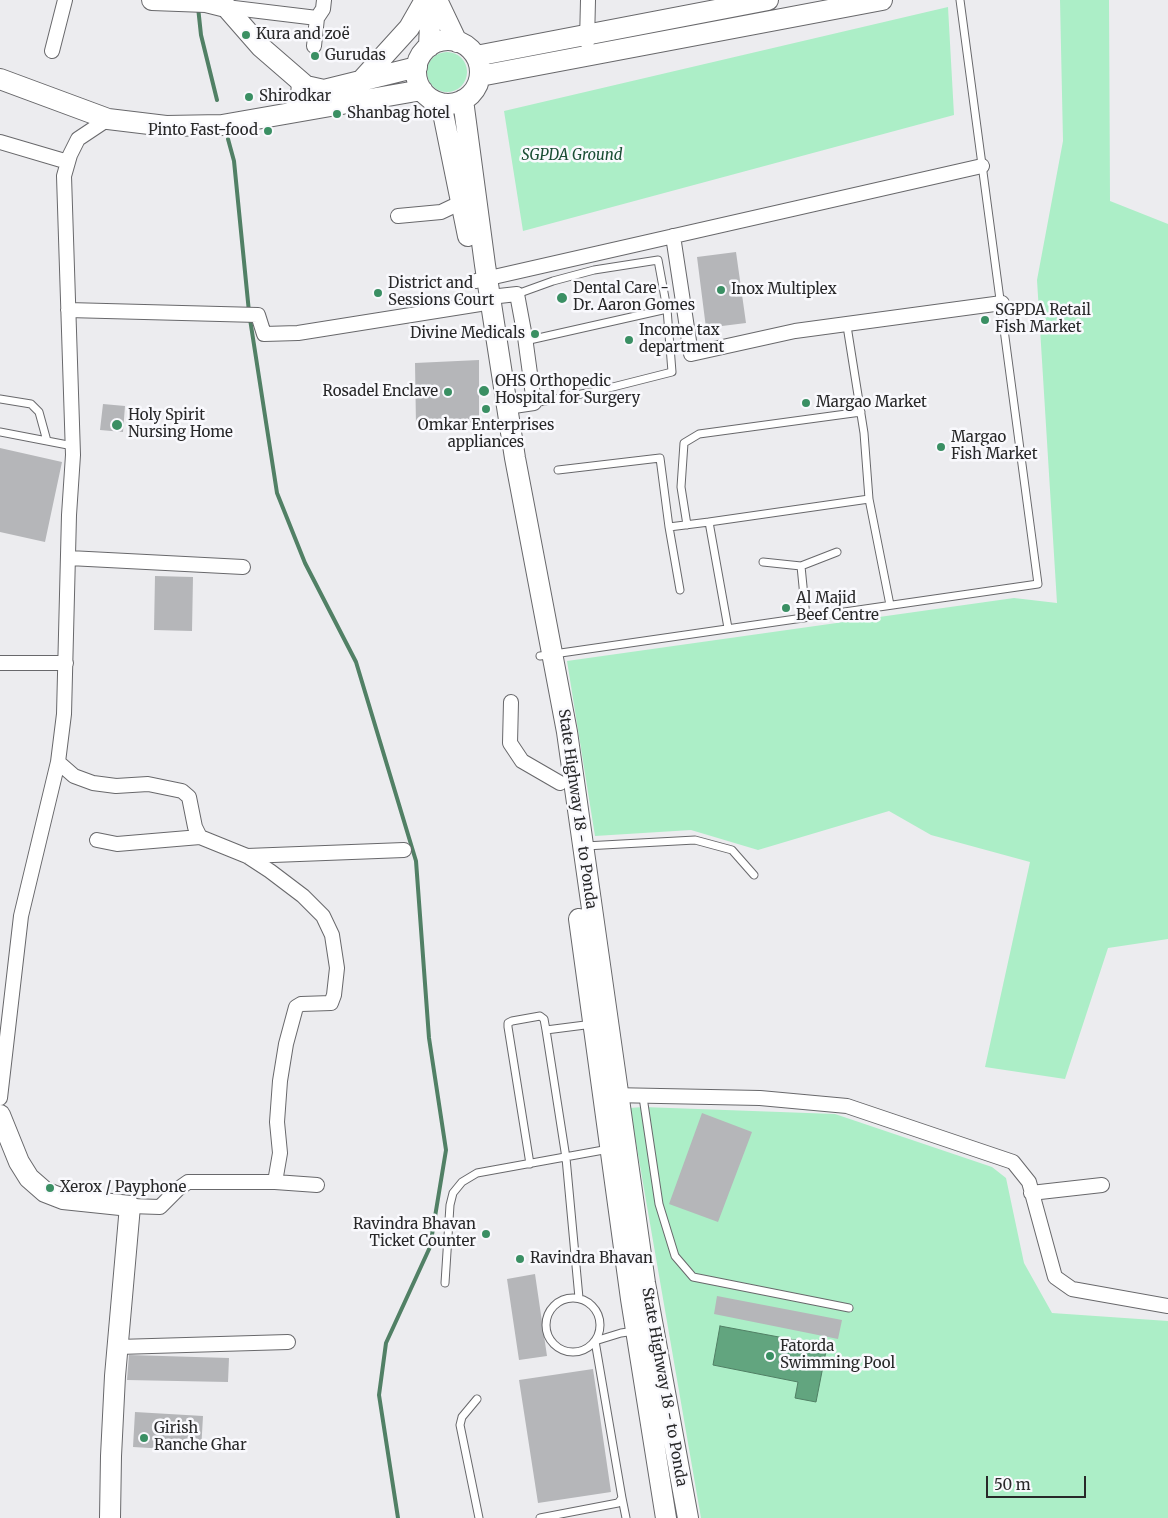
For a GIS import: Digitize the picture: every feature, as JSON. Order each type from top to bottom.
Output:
[{"type":"main road","points":[[152,0],[197,2],[226,7],[261,47],[306,86],[324,90],[417,67]]},
{"type":"main road","points":[[360,82],[409,28],[424,0]]},
{"type":"main road","points":[[429,47],[431,0]]},
{"type":"main road","points":[[437,0],[457,42]]},
{"type":"main road","points":[[480,76],[587,46],[768,0]]},
{"type":"main road","points":[[476,56],[587,46],[882,0]]},
{"type":"main road","points":[[442,41],[457,42],[471,50],[476,56],[480,76],[472,94],[456,103],[441,103],[434,101],[422,90],[417,75],[417,67],[419,60],[429,47],[442,41]]},
{"type":"main road","points":[[0,79],[108,119],[166,126],[222,125],[422,90]]},
{"type":"main road","name":"State Highway 18 - to Ponda","points":[[463,100],[484,290],[518,536],[547,654],[560,783],[593,1024],[610,1095],[688,1518]]},
{"type":"main road","name":"State Highway 18 - to Ponda","points":[[441,103],[462,202],[484,290],[507,406],[547,654],[582,846],[610,1095],[609,1149],[666,1518]]},
{"type":"main road","points":[[0,1115],[19,1162],[29,1178],[45,1192],[62,1200],[130,1206],[110,1456],[110,1518]]},
{"type":"street","points":[[52,51],[65,0]]},
{"type":"street","points":[[314,46],[317,18],[323,9],[324,0]]},
{"type":"street","points":[[587,46],[588,0]]},
{"type":"street","points":[[226,7],[317,18]]},
{"type":"street","points":[[289,113],[298,98],[299,81]]},
{"type":"street","points":[[0,1098],[21,916],[58,762],[64,714],[73,446],[64,176],[78,139],[108,119]]},
{"type":"street","points":[[0,142],[68,162]]},
{"type":"street","points":[[68,310],[258,315],[264,334],[298,334],[484,290],[672,236],[982,166]]},
{"type":"street","points":[[398,216],[441,212],[462,202]]},
{"type":"street","points":[[672,236],[691,354],[795,331],[847,326],[1002,303]]},
{"type":"street","points":[[484,290],[517,294],[534,403],[507,406]]},
{"type":"street","points":[[69,558],[244,567]]},
{"type":"street","points":[[0,663],[66,663]]},
{"type":"street","points":[[511,702],[510,743],[522,761],[560,783]]},
{"type":"street","points":[[58,762],[74,776],[92,783],[116,786],[148,784],[182,791],[189,797],[195,827],[200,838]]},
{"type":"street","points":[[97,840],[117,844],[200,838],[247,856],[303,896],[324,916],[332,935],[337,968],[337,989],[331,1003],[302,1004],[296,1007],[292,1018],[280,1081],[277,1122],[280,1153],[276,1182]]},
{"type":"street","points":[[247,856],[404,850]]},
{"type":"street","points":[[610,1095],[760,1098],[847,1106],[1013,1162],[1029,1182],[1055,1277],[1072,1290],[1168,1306]]},
{"type":"street","points":[[130,1206],[160,1207],[188,1182],[276,1182],[316,1185]]},
{"type":"street","points":[[1031,1193],[1102,1185]]},
{"type":"street","points":[[118,1347],[288,1342]]},
{"type":"lane","points":[[547,654],[1038,584],[1002,303],[960,0]]},
{"type":"lane","points":[[517,294],[594,270],[658,260],[667,309],[672,372],[596,392],[534,403]]},
{"type":"lane","points":[[525,341],[667,309]]},
{"type":"lane","points":[[847,326],[861,412],[869,499],[890,605]]},
{"type":"lane","points":[[0,399],[31,404],[39,412],[47,441]]},
{"type":"lane","points":[[687,525],[681,487],[684,443],[699,434],[861,412]]},
{"type":"lane","points":[[0,432],[73,446]]},
{"type":"lane","points":[[558,470],[660,458],[680,590]]},
{"type":"lane","points":[[669,527],[869,499]]},
{"type":"lane","points":[[710,522],[728,628]]},
{"type":"lane","points":[[763,562],[801,566],[837,552]]},
{"type":"lane","points":[[801,566],[806,617]]},
{"type":"lane","points":[[582,846],[695,840],[732,850],[754,875]]},
{"type":"lane","points":[[530,1164],[508,1022],[540,1016],[544,1019],[566,1158],[579,1298]]},
{"type":"lane","points":[[546,1030],[593,1024]]},
{"type":"lane","points":[[643,1097],[659,1204],[675,1256],[693,1277],[849,1308]]},
{"type":"lane","points":[[445,1283],[453,1193],[462,1182],[477,1173],[609,1149]]},
{"type":"lane","points":[[579,1298],[588,1302],[599,1315],[599,1333],[595,1341],[589,1347],[572,1352],[556,1346],[550,1339],[546,1322],[554,1306],[562,1300],[579,1298]]},
{"type":"lane","points":[[595,1341],[621,1333],[636,1331]]},
{"type":"lane","points":[[595,1341],[626,1518]]},
{"type":"lane","points":[[477,1399],[462,1417],[460,1425],[479,1518]]},
{"type":"lane","points":[[540,1518],[618,1503],[622,1498]]},
{"type":"green space","points":[[1060,0],[1109,0],[1110,201],[1168,224],[1168,939],[1108,948],[1065,1079],[985,1067],[1030,862],[931,835],[889,811],[758,850],[691,830],[595,836],[567,661],[1014,598],[1057,603],[1037,280],[1063,141]]},
{"type":"green space","name":"SGPDA Ground","points":[[948,7],[954,115],[523,231],[504,111]]},
{"type":"green space","points":[[451,52],[458,55],[464,61],[467,72],[466,80],[458,89],[451,92],[443,92],[436,89],[428,80],[427,68],[430,61],[439,53]]},
{"type":"green space","points":[[630,1108],[835,1114],[992,1167],[1006,1178],[1024,1263],[1052,1313],[1168,1321],[1168,1518],[701,1518]]},
{"type":"shaded area","name":"Fatorda Swimming Pool","points":[[720,1326],[827,1346],[816,1402],[795,1398],[798,1382],[713,1365]]},
{"type":"building","name":"Inox Multiplex","points":[[736,252],[746,323],[706,328],[697,257]]},
{"type":"building","name":"Rosadel Enclave","points":[[479,360],[479,422],[416,426],[415,363]]},
{"type":"building","points":[[103,404],[125,406],[123,432],[100,430]]},
{"type":"building","points":[[0,448],[62,462],[45,542],[0,532]]},
{"type":"building","points":[[155,576],[193,577],[192,631],[154,630]]},
{"type":"building","points":[[702,1113],[752,1132],[718,1222],[669,1204]]},
{"type":"building","points":[[535,1274],[547,1356],[519,1360],[507,1279]]},
{"type":"building","points":[[717,1296],[842,1320],[838,1339],[714,1314]]},
{"type":"building","points":[[129,1355],[229,1358],[228,1382],[127,1380]]},
{"type":"building","points":[[593,1369],[611,1492],[538,1503],[519,1380]]},
{"type":"building","points":[[135,1412],[203,1416],[201,1451],[133,1447]]},
{"type":"waterway","points":[[198,7],[201,35],[217,100]]},
{"type":"waterway","points":[[228,139],[234,161],[249,312]]},
{"type":"waterway","points":[[250,319],[277,493],[305,563],[356,662],[416,861],[429,1038],[446,1150],[430,1247],[386,1343],[379,1395],[398,1518]]},
{"type":"place","name":"Kura and zoë","points":[[246,35]]},
{"type":"place","name":"Gurudas","points":[[315,56]]},
{"type":"place","name":"Shirodkar","points":[[249,97]]},
{"type":"place","name":"Shanbag hotel","points":[[337,114]]},
{"type":"place","name":"Pinto Fast-food","points":[[268,131]]},
{"type":"place","name":"Inox Multiplex","points":[[721,290]]},
{"type":"place","name":"District and Sessions Court","points":[[378,293]]},
{"type":"place","name":"Dental Care - Dr. Aaron Gomes","points":[[562,298]]},
{"type":"place","name":"SGPDA Retail Fish Market","points":[[985,320]]},
{"type":"place","name":"Divine Medicals","points":[[535,334]]},
{"type":"place","name":"Income tax department","points":[[629,340]]},
{"type":"place","name":"OHS Orthopedic Hospital for Surgery","points":[[484,391]]},
{"type":"place","name":"Rosadel Enclave","points":[[448,392]]},
{"type":"place","name":"Margao Market","points":[[806,403]]},
{"type":"place","name":"Omkar Enterprises appliances","points":[[486,409]]},
{"type":"place","name":"Holy Spirit Nursing Home","points":[[117,425]]},
{"type":"place","name":"Margao Fish Market","points":[[941,447]]},
{"type":"place","name":"Al Majid Beef Centre","points":[[786,608]]},
{"type":"place","name":"Xerox / Payphone","points":[[50,1188]]},
{"type":"place","name":"Ravindra Bhavan Ticket Counter","points":[[486,1234]]},
{"type":"place","name":"Ravindra Bhavan","points":[[520,1259]]},
{"type":"place","name":"Fatorda Swimming Pool","points":[[770,1356]]},
{"type":"place","name":"Girish Ranche Ghar","points":[[144,1438]]}]
